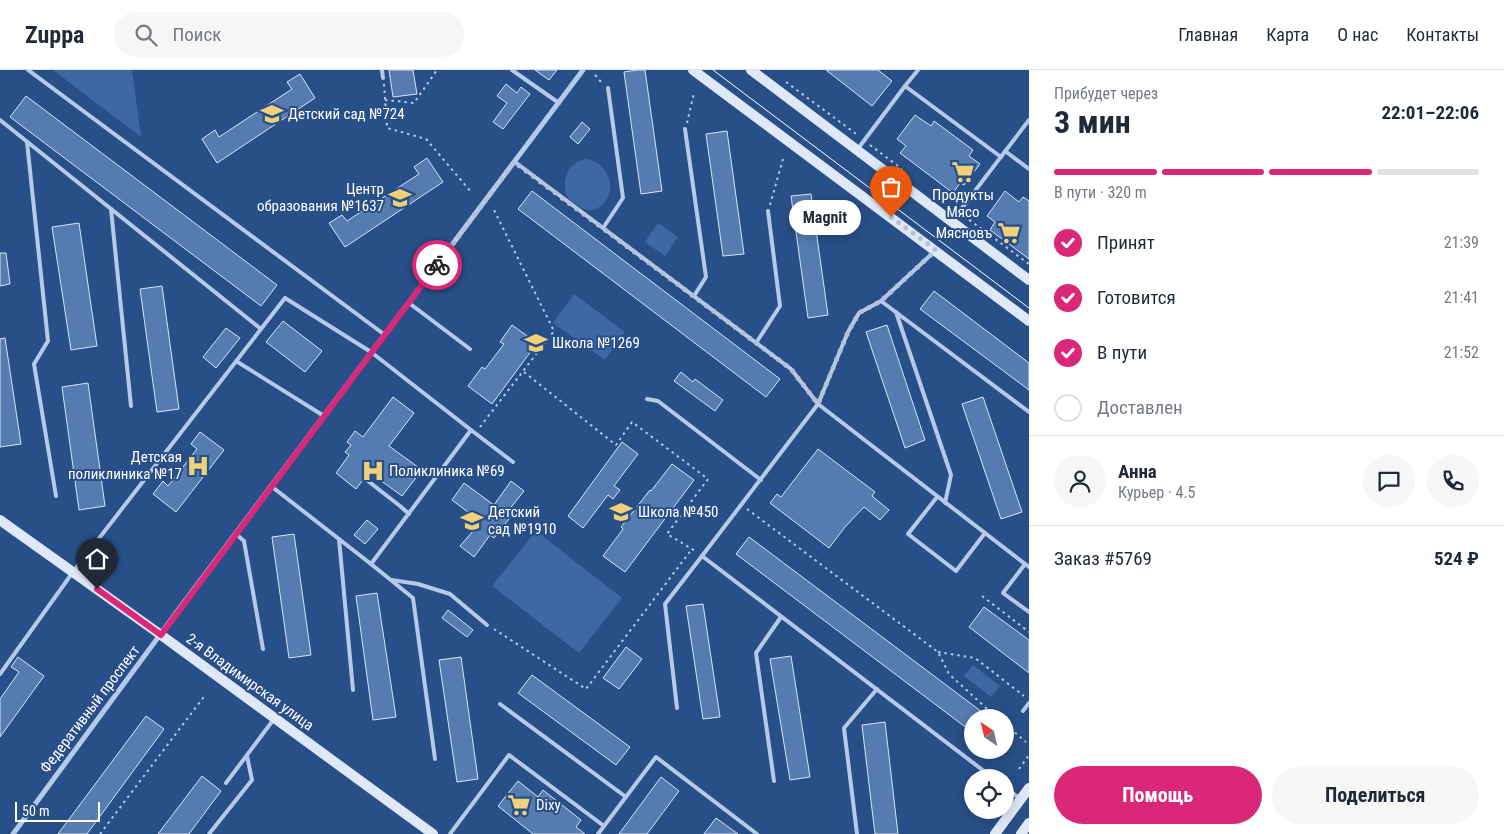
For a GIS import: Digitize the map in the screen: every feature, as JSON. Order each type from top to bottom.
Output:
[{"type":"street","name":"Федеративный проспект","points":[[13,834],[583,70]]},
{"type":"street","points":[[693,70],[1029,321]]},
{"type":"street","points":[[752,70],[1029,280]]},
{"type":"street","name":"2-я Владимирская улица","points":[[0,520],[433,834]]},
{"type":"street","points":[[995,834],[1029,788]]},
{"type":"street","points":[[1021,834],[1029,824]]},
{"type":"lane","points":[[28,70],[385,335]]},
{"type":"lane","points":[[382,70],[383,78]]},
{"type":"lane","points":[[512,70],[559,103]]},
{"type":"lane","points":[[857,150],[918,70]]},
{"type":"lane","points":[[905,86],[1001,157]]},
{"type":"lane","points":[[603,228],[623,198],[608,88]]},
{"type":"lane","points":[[0,120],[261,329]]},
{"type":"lane","points":[[952,222],[1029,120]]},
{"type":"lane","points":[[685,129],[706,277],[694,296]]},
{"type":"lane","points":[[28,142],[48,341],[34,364],[56,496]]},
{"type":"lane","points":[[1005,152],[1029,169]]},
{"type":"lane","points":[[514,162],[791,369],[818,404],[1027,565],[1004,594],[1029,612]]},
{"type":"lane","points":[[111,209],[131,406]]},
{"type":"lane","points":[[756,343],[780,306],[768,211]]},
{"type":"lane","points":[[677,708],[665,604],[818,404],[848,332],[859,313],[881,301],[936,250]]},
{"type":"lane","points":[[0,674],[73,572],[285,298],[371,352],[513,462]]},
{"type":"lane","points":[[881,301],[1029,412]]},
{"type":"lane","points":[[409,303],[470,349]]},
{"type":"lane","points":[[896,312],[951,475],[945,503]]},
{"type":"lane","points":[[236,361],[324,416]]},
{"type":"lane","points":[[647,400],[658,401],[761,480]]},
{"type":"lane","points":[[371,564],[474,432]]},
{"type":"lane","points":[[368,481],[409,514]]},
{"type":"lane","points":[[272,486],[413,598],[435,759]]},
{"type":"lane","points":[[937,497],[908,534],[956,571],[985,533]]},
{"type":"lane","points":[[236,534],[244,541],[263,649]]},
{"type":"lane","points":[[338,538],[353,690]]},
{"type":"lane","points":[[702,556],[981,769]]},
{"type":"lane","points":[[390,579],[418,584],[450,594],[487,625]]},
{"type":"lane","points":[[774,781],[756,653],[781,616]]},
{"type":"lane","points":[[857,834],[844,728],[877,689]]},
{"type":"lane","points":[[1023,711],[1029,702]]},
{"type":"lane","points":[[500,704],[626,798]]},
{"type":"lane","points":[[226,783],[275,718]]},
{"type":"lane","points":[[450,834],[509,755],[604,826]]},
{"type":"lane","points":[[209,834],[252,780],[247,756]]},
{"type":"lane","points":[[598,834],[656,757],[757,834]]},
{"type":"lane","points":[[1014,794],[1021,799]]},
{"type":"path","points":[[385,100],[414,103],[437,70]]},
{"type":"path","points":[[595,75],[608,88]]},
{"type":"path","points":[[383,78],[386,128],[426,139],[472,193]]},
{"type":"path","points":[[685,129],[694,93]]},
{"type":"path","points":[[768,211],[784,159]]},
{"type":"path","points":[[474,432],[524,372],[554,331],[494,210]]},
{"type":"path","points":[[959,212],[1029,264]]},
{"type":"path","points":[[524,372],[616,445],[632,422],[708,479],[667,534],[702,556]]},
{"type":"path","points":[[741,505],[938,652],[949,674],[988,709]]},
{"type":"path","points":[[487,625],[586,689],[692,549]]},
{"type":"path","points":[[982,596],[1029,632]]},
{"type":"path","points":[[938,652],[975,658],[1029,702]]},
{"type":"path","points":[[100,834],[206,694]]},
{"type":"path","points":[[1014,732],[1026,742]]},
{"type":"path","points":[[1018,769],[1029,755]]},
{"type":"shaded area","points":[[53,70],[132,70],[141,137]]},
{"type":"shaded area","points":[[584,159],[596,162],[601,166],[610,181],[607,199],[597,209],[583,209],[567,195],[565,182],[568,172],[574,164]]},
{"type":"shaded area","points":[[658,223],[678,237],[665,256],[645,242]]},
{"type":"shaded area","points":[[574,294],[625,332],[605,360],[553,323]]},
{"type":"shaded area","points":[[536,531],[622,598],[579,653],[492,586]]},
{"type":"shaded area","points":[[973,665],[1000,686],[991,697],[964,676]]},
{"type":"building","points":[[389,70],[413,70],[417,94],[393,97]]},
{"type":"building","points":[[535,70],[557,70],[549,80]]},
{"type":"building","points":[[645,70],[662,191],[641,194],[624,72]]},
{"type":"building","points":[[826,70],[878,70],[892,81],[872,106]]},
{"type":"building","name":"Детский сад №724","points":[[300,74],[315,98],[217,163],[202,139],[215,130],[219,137],[292,89],[287,82]]},
{"type":"building","points":[[506,84],[517,93],[521,87],[530,94],[503,129],[493,122],[507,103],[497,96]]},
{"type":"building","points":[[26,96],[277,285],[261,306],[10,117]]},
{"type":"building","points":[[915,115],[931,126],[934,121],[973,150],[969,156],[980,164],[964,185],[960,183],[953,193],[900,153],[906,146],[897,139]]},
{"type":"building","points":[[582,122],[590,129],[578,144],[570,137]]},
{"type":"building","points":[[727,131],[744,254],[723,256],[706,134]]},
{"type":"building","name":"Центр образования №1637","points":[[427,158],[443,182],[345,247],[329,223],[342,215],[347,221],[419,174],[414,167]]},
{"type":"building","points":[[532,191],[780,379],[766,397],[518,209]]},
{"type":"building","points":[[1005,191],[1019,202],[1023,197],[1029,201],[1029,259],[990,230],[995,222],[987,216]]},
{"type":"building","points":[[811,194],[828,315],[808,318],[791,196]]},
{"type":"building","points":[[79,223],[97,346],[71,350],[52,227]]},
{"type":"building","points":[[0,253],[6,253],[10,284],[0,286]]},
{"type":"building","points":[[162,286],[179,409],[157,412],[140,289]]},
{"type":"building","points":[[934,291],[1029,363],[1029,390],[920,309]]},
{"type":"building","points":[[283,321],[322,351],[305,372],[266,342]]},
{"type":"building","points":[[512,325],[537,343],[492,404],[468,386],[482,367],[485,369],[504,344],[500,342]]},
{"type":"building","points":[[887,325],[925,440],[905,448],[866,332]]},
{"type":"building","points":[[226,328],[240,338],[216,368],[203,357]]},
{"type":"building","points":[[5,338],[21,444],[0,447],[0,339]]},
{"type":"building","points":[[681,372],[693,382],[695,379],[723,400],[715,411],[674,381]]},
{"type":"building","points":[[88,383],[105,506],[79,510],[62,387]]},
{"type":"building","points":[[393,397],[414,413],[389,446],[422,470],[402,496],[369,472],[356,489],[336,473],[349,455],[345,452],[351,445],[347,442],[355,431],[363,437]]},
{"type":"building","points":[[983,397],[1022,512],[1001,519],[962,404]]},
{"type":"building","name":"Детская поликлиника №17","points":[[200,432],[224,450],[176,512],[153,494],[163,481],[168,486],[197,449],[191,444]]},
{"type":"building","points":[[622,442],[638,454],[614,486],[620,490],[613,499],[608,495],[583,528],[568,516]]},
{"type":"building","points":[[818,449],[875,492],[872,496],[889,510],[880,520],[864,507],[829,548],[770,503],[777,494],[781,497]]},
{"type":"building","points":[[672,464],[694,480],[625,572],[603,556],[623,529],[621,527]]},
{"type":"building","points":[[511,481],[524,491],[508,511],[513,514],[494,538],[490,535],[474,557],[460,546],[481,522],[452,500],[464,483],[494,505]]},
{"type":"building","points":[[367,520],[378,529],[365,544],[354,535]]},
{"type":"building","points":[[294,534],[311,655],[289,658],[272,537]]},
{"type":"building","points":[[749,537],[978,709],[964,709],[964,726],[736,554]]},
{"type":"building","points":[[377,593],[396,717],[373,720],[356,596]]},
{"type":"building","points":[[703,604],[720,717],[703,719],[686,606]]},
{"type":"building","points":[[984,607],[1029,640],[1029,673],[969,627]]},
{"type":"building","points":[[448,610],[473,630],[467,637],[442,618]]},
{"type":"building","points":[[626,647],[642,659],[619,689],[603,678]]},
{"type":"building","points":[[791,656],[810,777],[790,780],[770,659]]},
{"type":"building","points":[[18,657],[44,676],[0,737],[0,699],[19,672],[11,667]]},
{"type":"building","points":[[461,657],[478,779],[457,782],[439,660]]},
{"type":"building","points":[[532,675],[630,747],[616,765],[518,693]]},
{"type":"building","points":[[146,716],[164,729],[87,834],[58,834]]},
{"type":"building","points":[[885,722],[898,834],[875,834],[862,725]]},
{"type":"building","points":[[202,776],[221,791],[189,834],[158,834]]},
{"type":"building","points":[[661,777],[679,791],[647,834],[619,834]]},
{"type":"building","points":[[518,781],[538,797],[543,790],[581,820],[576,827],[585,834],[533,834],[498,806]]},
{"type":"building","points":[[716,818],[738,834],[704,834]]},
{"type":"tram line","points":[[713,70],[1029,308]]},
{"type":"way so far","points":[[437,265],[514,162],[791,369],[818,404],[848,332],[859,313],[881,301],[936,250],[891,217]]},
{"type":"place","name":"Детский сад №724","points":[[272,114]]},
{"type":"place","name":"Продукты Мясо","points":[[963,172]]},
{"type":"place","name":"Центр образования №1637","points":[[400,198]]},
{"type":"place","name":"Magnit","points":[[891,217]]},
{"type":"place","name":"Мясновъ","points":[[1009,233]]},
{"type":"place","name":"Школа №1269","points":[[536,343]]},
{"type":"place","name":"Детская поликлиника №17","points":[[198,466]]},
{"type":"place","name":"Поликлиника №69","points":[[373,471]]},
{"type":"place","name":"Школа №450","points":[[621,512]]},
{"type":"place","name":"Детский сад №1910","points":[[472,521]]},
{"type":"place","name":"Dixy","points":[[519,805]]},
{"type":"route","points":[[97,589],[161,635],[437,265]]}]
